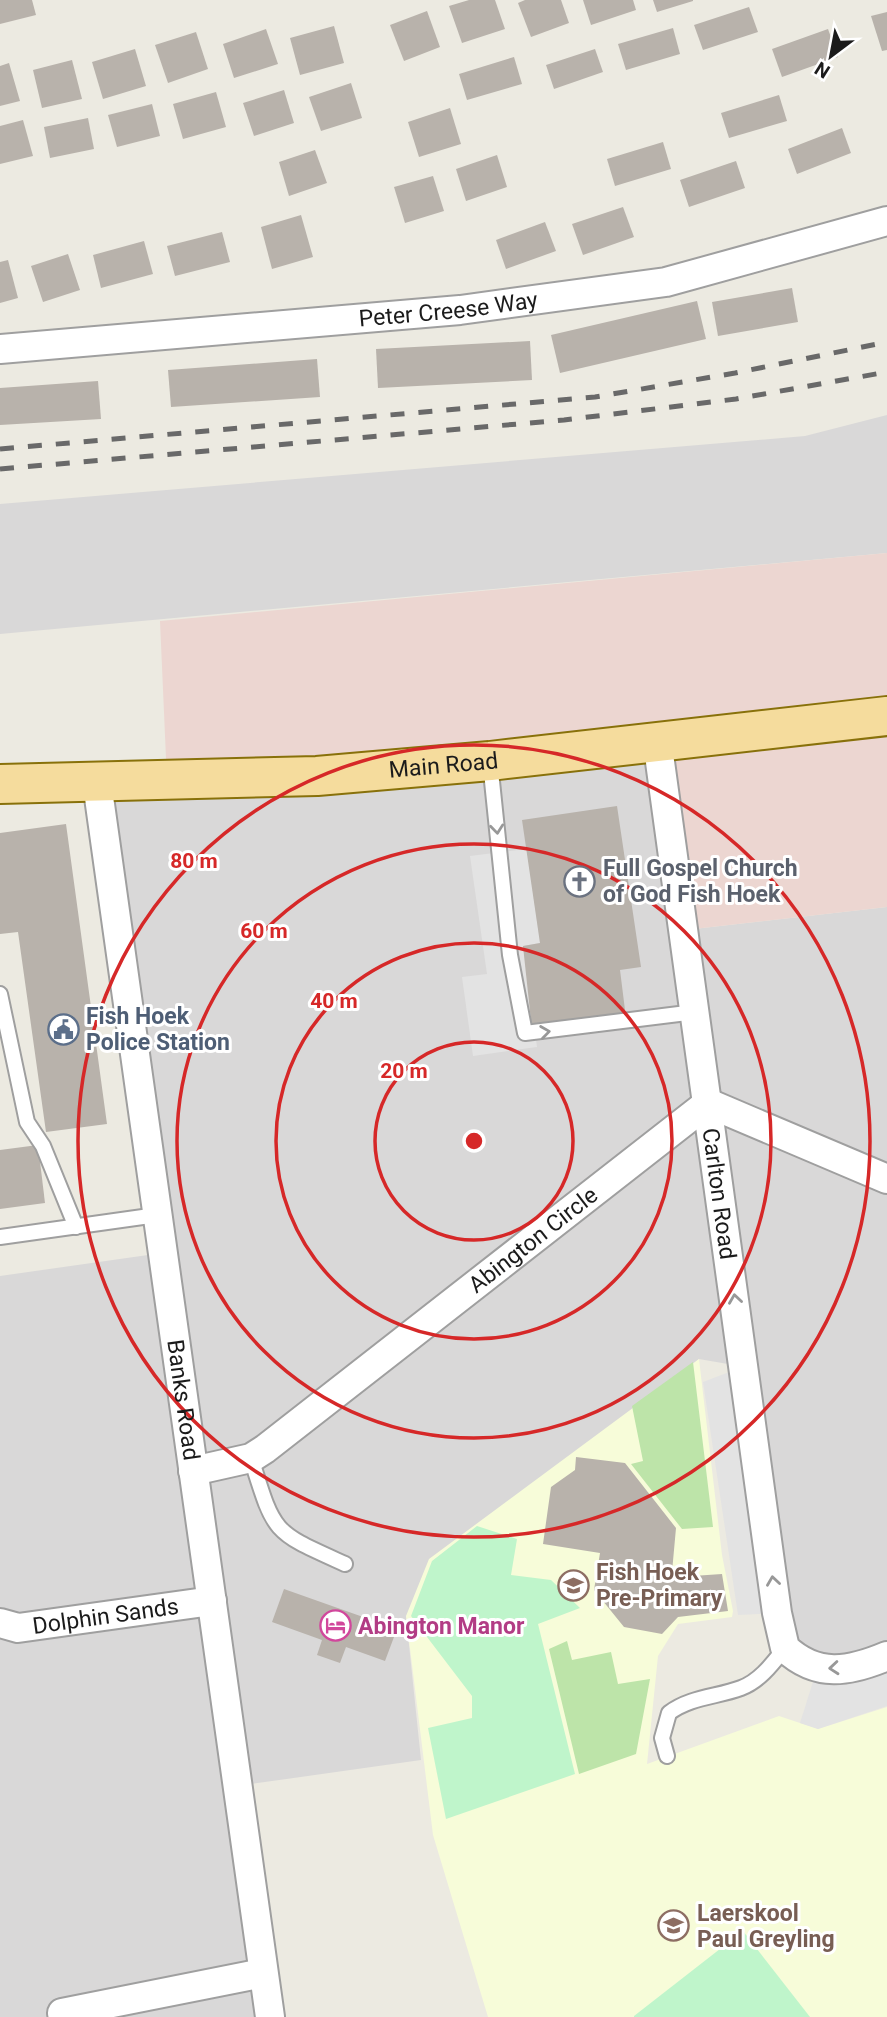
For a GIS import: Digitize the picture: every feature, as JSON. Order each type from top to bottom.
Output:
[{"type":"main road","name":"Main Road","points":[[0,784],[317,776],[490,761],[887,716]]},
{"type":"street","name":"Peter Creese Way","points":[[0,349],[460,310],[666,282],[887,221]]},
{"type":"street","name":"Carlton Road","points":[[657,740],[777,1614],[785,1648]]},
{"type":"street","name":"Banks Road","points":[[97,783],[270,2017]]},
{"type":"street","points":[[708,1102],[887,1179]]},
{"type":"street","name":"Abington Circle","points":[[193,1471],[251,1458],[708,1102]]},
{"type":"street","name":"Dolphin Sands","points":[[0,1623],[18,1628],[212,1601]]},
{"type":"street","points":[[785,1648],[817,1669],[851,1666],[887,1656]]},
{"type":"street","points":[[62,2013],[263,1973]]},
{"type":"lane","points":[[490,761],[510,955],[524,1032],[695,1012]]},
{"type":"lane","points":[[0,994],[27,1122],[43,1146],[76,1227]]},
{"type":"lane","points":[[0,1237],[157,1215]]},
{"type":"lane","points":[[251,1458],[268,1515],[276,1526],[288,1538],[345,1564]]},
{"type":"lane","points":[[667,1756],[662,1738],[669,1713],[687,1702],[743,1688],[770,1667],[785,1648]]},
{"type":"shaded area","points":[[887,415],[887,553],[0,634],[0,504],[805,436]]},
{"type":"shaded area","points":[[887,553],[887,907],[685,930],[658,741],[167,781],[160,621]]},
{"type":"shaded area","points":[[657,740],[685,930],[887,907],[887,1656],[795,1657],[745,1367],[699,1359],[406,1616],[421,1760],[237,1786],[270,2017],[0,2017],[0,1276],[162,1253],[97,783]]},
{"type":"shaded area","points":[[527,849],[540,943],[523,946],[537,1047],[473,1056],[462,977],[487,974],[470,856]]},
{"type":"shaded area","points":[[699,1359],[722,1555],[733,1611],[732,1617],[678,1624],[658,1656],[647,1764],[779,1716],[818,1729],[887,1707],[887,2017],[488,2017],[433,1835],[406,1616],[429,1559]]},
{"type":"shaded area","points":[[745,1366],[777,1613],[738,1615],[703,1382]]},
{"type":"shaded area","points":[[477,1526],[517,1539],[511,1575],[551,1580],[580,1608],[538,1624],[575,1774],[446,1819],[428,1728],[472,1718],[472,1696],[411,1616],[432,1561]]},
{"type":"shaded area","points":[[887,1656],[887,1706],[818,1729],[800,1723],[817,1669]]},
{"type":"shaded area","points":[[743,1931],[810,2017],[634,2017],[634,2016]]},
{"type":"green space","points":[[693,1362],[713,1527],[682,1529],[631,1464],[643,1461],[632,1406]]},
{"type":"green space","points":[[567,1641],[572,1660],[611,1652],[618,1684],[650,1679],[636,1754],[579,1774],[549,1649]]},
{"type":"building","points":[[0,0],[32,0],[36,15],[0,24]]},
{"type":"building","points":[[469,0],[495,0],[505,29],[462,43],[449,6]]},
{"type":"building","points":[[525,0],[561,0],[569,23],[531,37],[518,3]]},
{"type":"building","points":[[583,0],[633,0],[636,10],[591,25]]},
{"type":"building","points":[[653,0],[693,0],[693,1],[657,12]]},
{"type":"building","points":[[749,7],[758,32],[703,50],[694,25]]},
{"type":"building","points":[[427,11],[440,47],[404,61],[390,25]]},
{"type":"building","points":[[887,12],[887,50],[882,51],[871,16]]},
{"type":"building","points":[[334,26],[344,63],[300,75],[290,38]]},
{"type":"building","points":[[673,28],[680,54],[626,70],[618,44]]},
{"type":"building","points":[[266,29],[278,64],[234,78],[223,44]]},
{"type":"building","points":[[828,29],[838,57],[782,77],[772,49]]},
{"type":"building","points":[[196,32],[208,69],[168,83],[155,45]]},
{"type":"building","points":[[135,49],[146,86],[103,99],[92,62]]},
{"type":"building","points":[[595,49],[603,72],[554,89],[546,65]]},
{"type":"building","points":[[514,57],[522,84],[467,100],[459,74]]},
{"type":"building","points":[[72,60],[82,99],[42,108],[33,70]]},
{"type":"building","points":[[9,63],[20,101],[0,106],[0,66]]},
{"type":"building","points":[[351,83],[362,118],[321,131],[309,97]]},
{"type":"building","points":[[284,90],[294,123],[254,136],[243,103]]},
{"type":"building","points":[[216,92],[226,127],[183,139],[173,104]]},
{"type":"building","points":[[779,95],[787,121],[729,138],[721,113]]},
{"type":"building","points":[[152,104],[160,136],[117,147],[108,115]]},
{"type":"building","points":[[450,108],[461,144],[419,157],[408,122]]},
{"type":"building","points":[[88,118],[94,149],[50,158],[44,127]]},
{"type":"building","points":[[23,120],[33,156],[0,164],[0,126]]},
{"type":"building","points":[[842,128],[851,153],[797,174],[788,149]]},
{"type":"building","points":[[663,142],[671,169],[615,186],[607,159]]},
{"type":"building","points":[[315,150],[327,183],[289,196],[279,162]]},
{"type":"building","points":[[497,155],[507,187],[466,201],[456,169]]},
{"type":"building","points":[[736,161],[745,188],[689,207],[680,180]]},
{"type":"building","points":[[433,176],[444,211],[405,223],[394,187]]},
{"type":"building","points":[[623,207],[634,237],[583,255],[572,224]]},
{"type":"building","points":[[301,215],[313,257],[272,269],[261,227]]},
{"type":"building","points":[[545,222],[556,251],[506,269],[496,240]]},
{"type":"building","points":[[222,232],[230,262],[175,276],[167,246]]},
{"type":"building","points":[[144,241],[153,274],[101,288],[93,255]]},
{"type":"building","points":[[68,254],[80,290],[43,302],[31,266]]},
{"type":"building","points":[[8,260],[18,298],[0,303],[0,262]]},
{"type":"building","points":[[792,288],[798,322],[718,336],[712,302]]},
{"type":"building","points":[[697,301],[706,339],[560,373],[551,335]]},
{"type":"building","points":[[530,341],[532,380],[378,388],[376,349]]},
{"type":"building","points":[[317,359],[320,397],[171,407],[168,370]]},
{"type":"building","points":[[98,381],[101,419],[0,425],[0,388]]},
{"type":"building","name":"Full Gospel Church of God Fish Hoek","points":[[617,806],[641,967],[620,970],[626,1018],[532,1030],[523,946],[540,943],[522,820]]},
{"type":"building","name":"Fish Hoek Police Station","points":[[66,824],[107,1124],[46,1132],[18,932],[0,934],[0,833]]},
{"type":"building","points":[[38,1145],[45,1203],[0,1209],[0,1150]]},
{"type":"building","points":[[576,1457],[625,1463],[676,1528],[672,1572],[678,1577],[722,1574],[728,1611],[678,1617],[662,1634],[624,1627],[594,1590],[600,1553],[543,1544],[551,1487],[575,1470]]},
{"type":"building","name":"Abington Manor","points":[[284,1589],[397,1629],[385,1661],[346,1647],[340,1663],[317,1655],[322,1640],[272,1622]]},
{"type":"railway","points":[[0,449],[595,397],[735,373],[887,342]]},
{"type":"railway","points":[[0,469],[564,420],[736,399],[887,372]]},
{"type":"place","name":"Full Gospel Church of God Fish Hoek","points":[[580,881]]},
{"type":"place","name":"Fish Hoek Police Station","points":[[63,1029]]},
{"type":"place","name":"Fish Hoek Pre-Primary","points":[[573,1585]]},
{"type":"place","name":"Abington Manor","points":[[335,1626]]},
{"type":"place","name":"Laerskool Paul Greyling","points":[[674,1926]]}]
